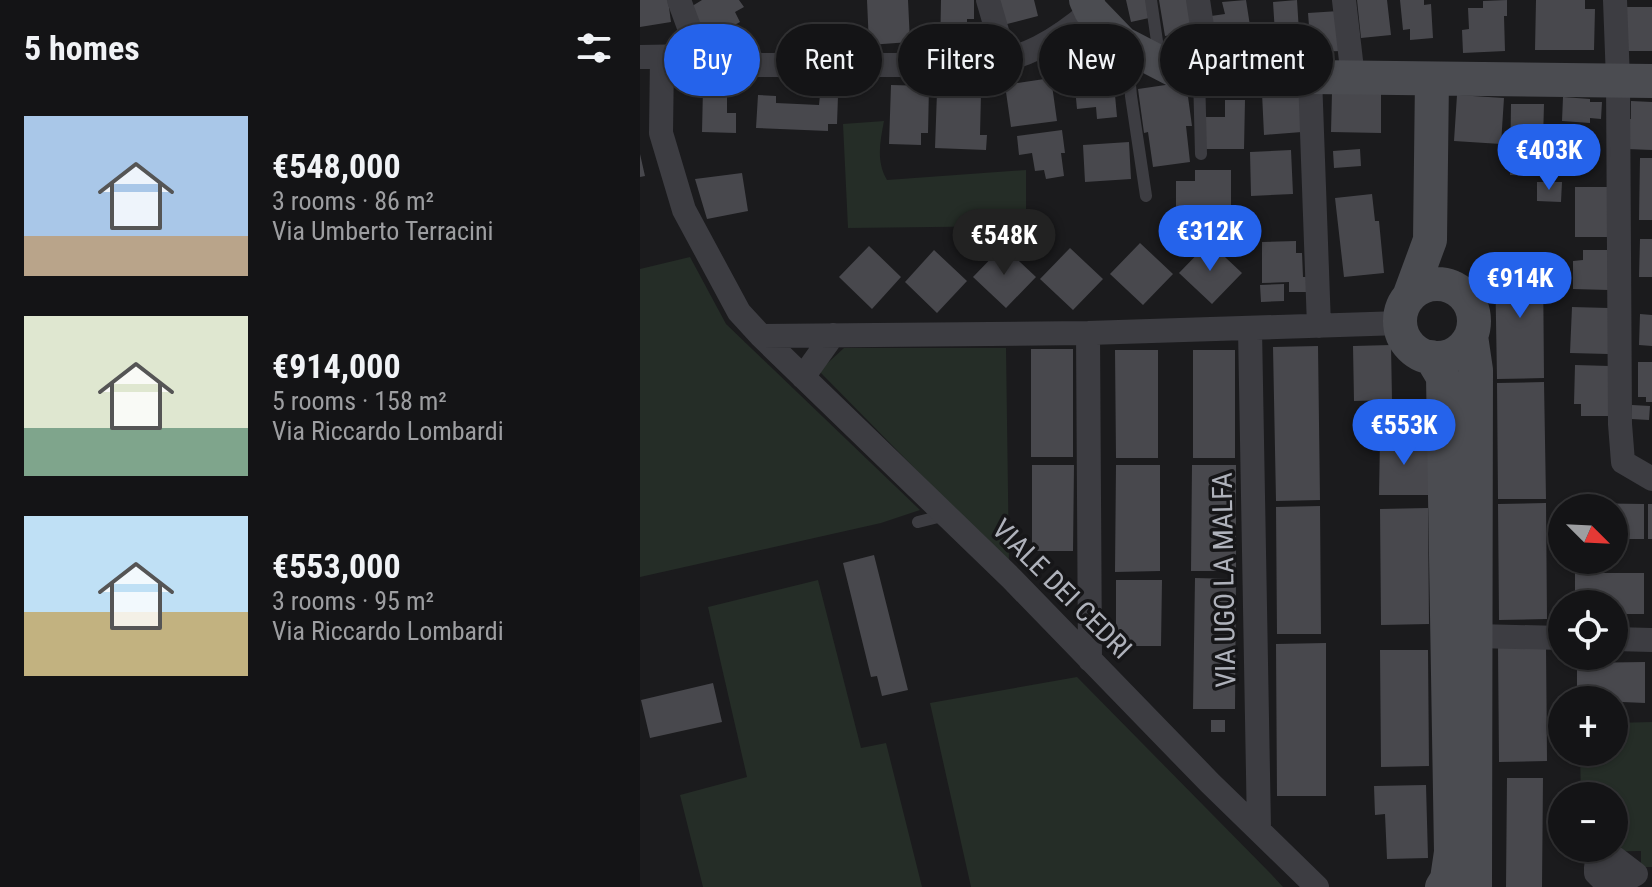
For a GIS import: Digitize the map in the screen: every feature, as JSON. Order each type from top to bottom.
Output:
[{"type":"street","points":[[679,0],[688,24]]},
{"type":"street","points":[[988,0],[995,24]]},
{"type":"street","points":[[1198,0],[1200,24]]},
{"type":"street","points":[[1344,0],[1353,78]]},
{"type":"street","points":[[1615,0],[1620,424],[1623,462],[1650,478]]},
{"type":"street","points":[[1023,54],[1074,26],[1089,5],[1107,24]]},
{"type":"street","points":[[1144,55],[1160,63]]},
{"type":"street","name":"VIALE DEI CEDRI","points":[[651,57],[661,133],[684,210],[739,312],[1317,887]]},
{"type":"street","points":[[760,65],[898,65]]},
{"type":"street","points":[[1333,78],[1652,81]]},
{"type":"street","points":[[761,336],[1088,333],[1319,326],[1405,310],[1428,285],[1451,286],[1469,301],[1474,325],[1471,336],[1455,353],[1431,357],[1420,353],[1403,335],[1405,310],[1430,240],[1432,79]]},
{"type":"street","points":[[1311,96],[1319,326]]},
{"type":"street","points":[[1430,240],[1460,292]]},
{"type":"street","name":"VIA UGO LA MALFA","points":[[1250,329],[1259,829]]},
{"type":"street","points":[[1088,333],[1090,660]]},
{"type":"street","points":[[803,377],[833,335]]},
{"type":"street","points":[[1442,887],[1447,879],[1451,852],[1476,370],[1471,336]]},
{"type":"street","points":[[1431,357],[1443,377],[1462,636],[1475,887]]},
{"type":"street","points":[[1462,636],[1548,638]]},
{"type":"street","points":[[1628,639],[1652,640]]},
{"type":"lane","points":[[1151,0],[1160,63]]},
{"type":"lane","points":[[1131,96],[1146,196]]},
{"type":"lane","points":[[1201,154],[1203,96]]},
{"type":"lane","points":[[918,522],[946,515]]},
{"type":"shaded area","points":[[884,121],[880,159],[887,180],[1026,170],[1026,226],[848,228],[843,124]]},
{"type":"shaded area","points":[[690,257],[726,324],[920,510],[881,523],[640,577],[640,269]]},
{"type":"shaded area","points":[[844,348],[1006,348],[1009,564],[819,371]]},
{"type":"shaded area","points":[[818,580],[861,748],[886,743],[922,887],[703,887],[680,795],[747,777],[708,607]]},
{"type":"shaded area","points":[[1077,677],[1283,887],[971,887],[930,703]]},
{"type":"shaded area","points":[[1652,722],[1652,867],[1641,867],[1641,851],[1628,851],[1628,782],[1581,782],[1580,766],[1628,766],[1628,723]]},
{"type":"building","points":[[640,0],[668,0],[671,22],[640,27]]},
{"type":"building","points":[[702,0],[739,0],[744,7],[735,12],[740,22],[736,24],[698,24],[689,8]]},
{"type":"building","points":[[867,0],[908,0],[909,24],[898,24],[898,43],[882,44],[882,24],[868,24]]},
{"type":"building","points":[[941,0],[974,0],[974,19],[967,19],[967,24],[941,24]]},
{"type":"building","points":[[997,0],[1034,0],[1038,16],[1003,24]]},
{"type":"building","points":[[1126,0],[1146,0],[1149,18],[1131,22]]},
{"type":"building","points":[[1159,0],[1195,0],[1199,24],[1163,24]]},
{"type":"building","points":[[1246,0],[1250,24],[1212,24],[1211,16],[1225,14],[1222,2]]},
{"type":"building","points":[[1297,0],[1298,24],[1274,24],[1273,2]]},
{"type":"building","points":[[1357,0],[1387,0],[1391,35],[1361,38]]},
{"type":"building","points":[[1400,0],[1424,0],[1424,5],[1431,4],[1433,38],[1410,40],[1410,29],[1403,30]]},
{"type":"building","points":[[1507,0],[1505,51],[1463,53],[1462,30],[1469,29],[1468,8],[1483,8],[1483,1]]},
{"type":"building","points":[[1536,0],[1585,0],[1585,9],[1595,9],[1594,50],[1535,50]]},
{"type":"building","points":[[1626,7],[1652,7],[1652,51],[1626,51]]},
{"type":"building","points":[[1339,11],[1341,51],[1333,51],[1333,24],[1309,24],[1308,13]]},
{"type":"building","points":[[1039,80],[1039,96],[1054,96],[1057,121],[1011,127],[1007,96],[1023,96],[1023,82]]},
{"type":"building","points":[[891,85],[898,85],[898,96],[929,96],[928,133],[921,133],[921,145],[889,144]]},
{"type":"building","points":[[1160,86],[1160,96],[1188,96],[1192,126],[1186,126],[1190,162],[1153,167],[1139,96],[1144,96],[1144,88]]},
{"type":"building","points":[[1333,92],[1381,92],[1381,133],[1331,132]]},
{"type":"building","points":[[760,95],[776,96],[776,103],[819,105],[820,96],[838,96],[837,124],[828,124],[828,131],[756,128]]},
{"type":"building","points":[[1457,95],[1504,98],[1501,144],[1454,141]]},
{"type":"building","points":[[703,96],[727,96],[727,113],[736,113],[736,133],[702,132]]},
{"type":"building","points":[[937,96],[981,96],[980,135],[987,135],[986,150],[935,148]]},
{"type":"building","points":[[1076,96],[1115,96],[1117,117],[1097,119],[1096,107],[1077,109]]},
{"type":"building","points":[[1262,96],[1299,96],[1302,132],[1264,135]]},
{"type":"building","points":[[1563,97],[1602,102],[1601,119],[1590,118],[1590,123],[1562,121]]},
{"type":"building","points":[[1225,100],[1245,100],[1244,149],[1206,149],[1206,117],[1225,117]]},
{"type":"building","points":[[1631,101],[1652,102],[1652,150],[1627,149],[1627,119],[1631,119]]},
{"type":"building","points":[[1511,104],[1544,104],[1542,176],[1510,175]]},
{"type":"building","points":[[1062,130],[1064,176],[1046,179],[1044,170],[1035,171],[1032,153],[1019,155],[1017,136]]},
{"type":"building","points":[[1129,142],[1131,179],[1085,182],[1083,145]]},
{"type":"building","points":[[1360,149],[1361,166],[1334,168],[1333,151]]},
{"type":"building","points":[[1291,150],[1293,194],[1251,196],[1250,152]]},
{"type":"building","points":[[640,154],[645,176],[640,177]]},
{"type":"building","points":[[1640,158],[1652,158],[1652,220],[1639,220]]},
{"type":"building","points":[[1195,170],[1231,170],[1231,212],[1176,212],[1176,181],[1195,181]]},
{"type":"building","points":[[742,173],[748,211],[707,219],[695,179]]},
{"type":"building","points":[[1537,182],[1562,182],[1561,202],[1537,201]]},
{"type":"building","points":[[1575,187],[1611,187],[1610,237],[1575,237]]},
{"type":"building","points":[[1372,194],[1375,221],[1379,221],[1384,273],[1344,277],[1335,198]]},
{"type":"building","points":[[1640,239],[1652,239],[1652,277],[1639,277]]},
{"type":"building","points":[[1296,241],[1296,253],[1302,253],[1303,277],[1313,277],[1313,292],[1289,292],[1289,282],[1262,283],[1262,242]]},
{"type":"building","points":[[1209,242],[1242,273],[1212,304],[1179,273]]},
{"type":"building","points":[[1140,243],[1173,274],[1143,305],[1110,274]]},
{"type":"building","points":[[869,246],[901,277],[872,309],[839,277]]},
{"type":"building","points":[[1003,246],[1036,277],[1006,308],[973,277]]},
{"type":"building","points":[[1070,248],[1103,279],[1073,310],[1040,279]]},
{"type":"building","points":[[934,250],[967,281],[937,313],[905,282]]},
{"type":"building","points":[[1583,250],[1614,250],[1609,290],[1573,289],[1573,261],[1583,260]]},
{"type":"building","points":[[1495,262],[1543,262],[1544,378],[1497,379]]},
{"type":"building","points":[[1284,284],[1284,301],[1261,302],[1260,285]]},
{"type":"building","points":[[1572,307],[1609,308],[1608,354],[1570,353]]},
{"type":"building","points":[[1640,314],[1652,315],[1652,346],[1639,345]]},
{"type":"building","points":[[1391,345],[1392,400],[1354,401],[1353,346]]},
{"type":"building","points":[[1318,346],[1320,500],[1276,501],[1273,347]]},
{"type":"building","points":[[1031,349],[1073,349],[1073,457],[1031,457]]},
{"type":"building","points":[[1115,350],[1158,350],[1158,458],[1116,458]]},
{"type":"building","points":[[1193,350],[1235,350],[1235,458],[1193,458]]},
{"type":"building","points":[[1638,362],[1652,362],[1652,402],[1646,402],[1646,397],[1638,397]]},
{"type":"building","points":[[1575,365],[1610,366],[1609,416],[1581,416],[1581,404],[1574,404]]},
{"type":"building","points":[[1544,382],[1546,499],[1498,499],[1497,383]]},
{"type":"building","points":[[1632,405],[1650,406],[1649,420],[1631,419]]},
{"type":"building","points":[[1380,439],[1428,439],[1428,495],[1379,495]]},
{"type":"building","points":[[1032,465],[1074,465],[1073,551],[1032,551]]},
{"type":"building","points":[[1116,465],[1160,465],[1160,571],[1115,572]]},
{"type":"building","points":[[1192,465],[1236,465],[1236,571],[1191,571]]},
{"type":"building","points":[[1546,503],[1547,619],[1499,620],[1498,504]]},
{"type":"building","points":[[1628,504],[1644,504],[1644,539],[1628,539]]},
{"type":"building","points":[[1648,504],[1652,504],[1652,539],[1648,539]]},
{"type":"building","points":[[1320,506],[1321,634],[1277,634],[1276,507]]},
{"type":"building","points":[[1428,508],[1429,624],[1381,625],[1380,509]]},
{"type":"building","points":[[874,555],[908,690],[882,696],[877,676],[871,677],[843,563]]},
{"type":"building","points":[[1644,573],[1644,614],[1628,614],[1628,590],[1575,590],[1575,574]]},
{"type":"building","points":[[1195,578],[1236,579],[1235,709],[1193,709]]},
{"type":"building","points":[[1116,580],[1162,580],[1161,646],[1116,646]]},
{"type":"building","points":[[1326,643],[1326,796],[1277,796],[1276,644]]},
{"type":"building","points":[[1546,645],[1547,761],[1499,762],[1498,646]]},
{"type":"building","points":[[1380,650],[1428,650],[1429,766],[1381,767]]},
{"type":"building","points":[[1628,662],[1645,662],[1645,703],[1628,702],[1628,686],[1577,686],[1577,670],[1628,670]]},
{"type":"building","points":[[713,683],[722,722],[650,738],[641,700]]},
{"type":"building","points":[[1211,720],[1225,720],[1225,732],[1211,732]]},
{"type":"building","points":[[1507,778],[1543,778],[1542,887],[1506,887]]},
{"type":"building","points":[[1426,785],[1428,858],[1387,859],[1385,814],[1375,815],[1374,786]]}]
